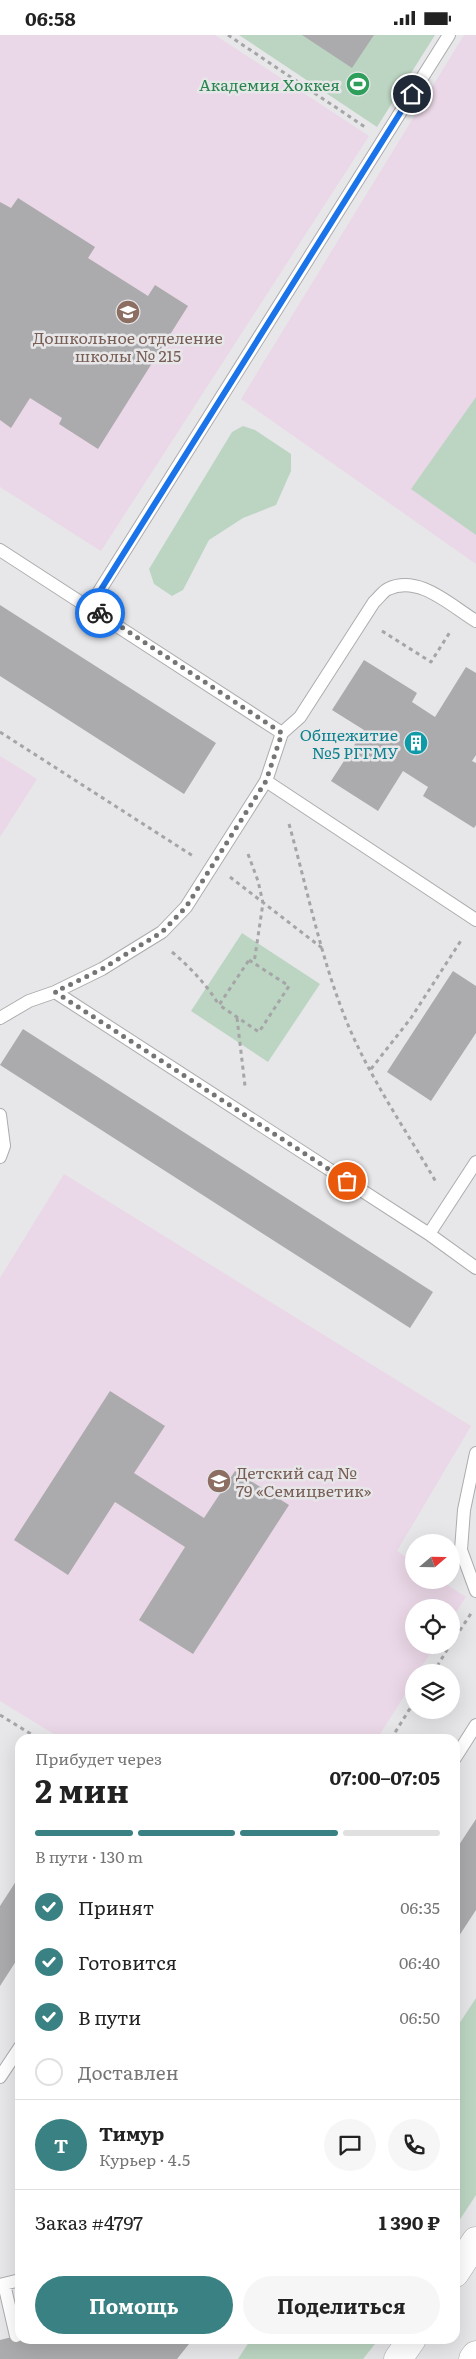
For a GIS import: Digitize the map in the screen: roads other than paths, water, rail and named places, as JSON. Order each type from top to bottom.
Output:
[{"type":"main road","points":[[460,2265],[476,2241]]},
{"type":"main road","points":[[398,2359],[408,2344]]},
{"type":"main road","points":[[473,2359],[476,2355]]},
{"type":"lane","points":[[90,607],[449,35]]},
{"type":"lane","points":[[0,550],[282,733]]},
{"type":"lane","points":[[0,1018],[29,1001],[55,992],[102,969],[162,932],[186,907],[266,781],[282,733],[300,717],[374,602],[387,589],[405,584],[425,589],[476,621]]},
{"type":"lane","points":[[266,781],[475,920]]},
{"type":"lane","points":[[55,992],[430,1234],[476,1268]]},
{"type":"lane","points":[[0,1115],[4,1146],[0,1157]]},
{"type":"lane","points":[[430,1234],[476,1162]]},
{"type":"lane","points":[[476,1453],[464,1510],[460,1550],[476,1591]]},
{"type":"lane","points":[[460,1750],[476,1725]]},
{"type":"lane","points":[[0,2077],[15,2054]]},
{"type":"lane","points":[[15,2281],[2,2285],[15,2332]]},
{"type":"place","name":"Академия Хоккея","points":[[358,84]]},
{"type":"place","name":"Дошкольное отделение школы № 215","points":[[128,312]]},
{"type":"place","name":"Общежитие №5 РГГМУ","points":[[416,743]]},
{"type":"place","name":"Детский сад № 79 «Семицветик»","points":[[219,1481]]}]
